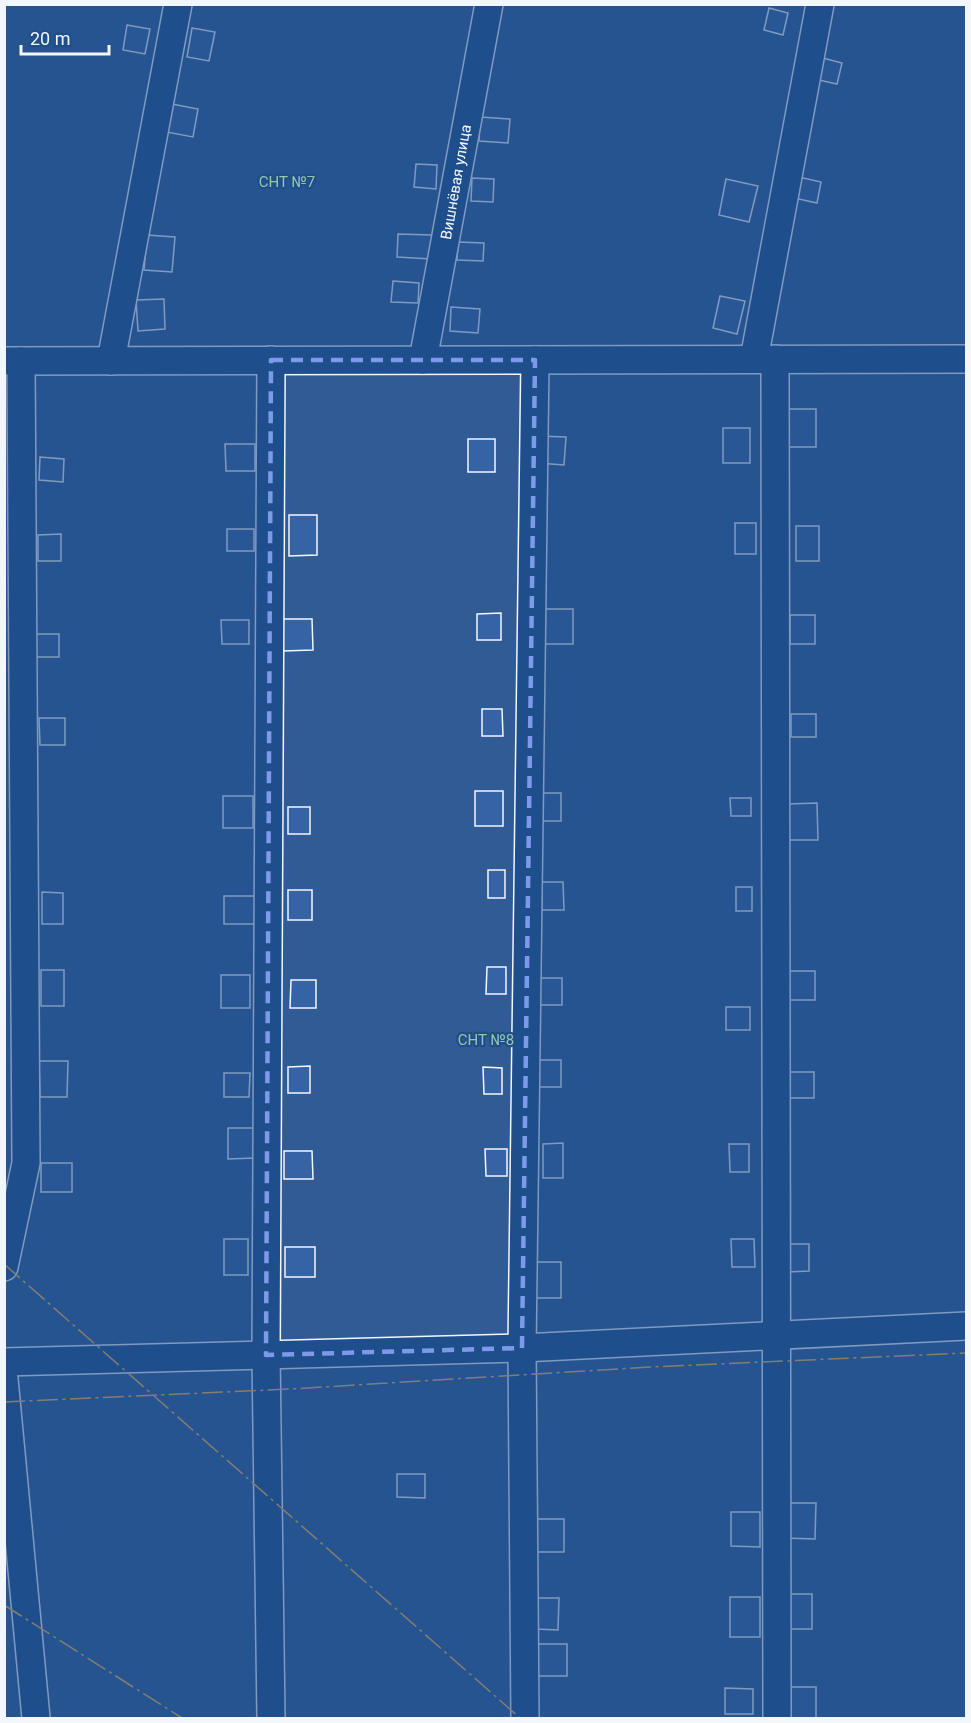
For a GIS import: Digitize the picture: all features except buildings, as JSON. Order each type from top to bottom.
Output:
[{"type":"street","points":[[111,361],[178,4]]},
{"type":"street","name":"Вишнёвая улица","points":[[423,360],[489,4]]},
{"type":"street","points":[[777,1719],[777,1335],[764,359],[820,4]]},
{"type":"street","points":[[4,1267],[26,1163],[13,361],[966,359]]},
{"type":"street","points":[[271,360],[266,1355],[271,1719]]},
{"type":"street","points":[[525,1719],[522,1348],[535,360]]},
{"type":"street","points":[[4,1362],[522,1348],[966,1326]]},
{"type":"street","points":[[4,1379],[36,1719]]},
{"type":"highlighted area","points":[[271,360],[535,360],[522,1348],[266,1355]]},
{"type":"shaded area","name":"СНТ №8","points":[[5,5],[966,5],[966,1718],[5,1718]]},
{"type":"power","points":[[4,1264],[520,1718]]},
{"type":"power","points":[[4,1402],[291,1389],[650,1367],[966,1353]]},
{"type":"power","points":[[4,1605],[182,1718]]},
{"type":"park label","name":"СНТ №7","points":[[287,182]]}]
